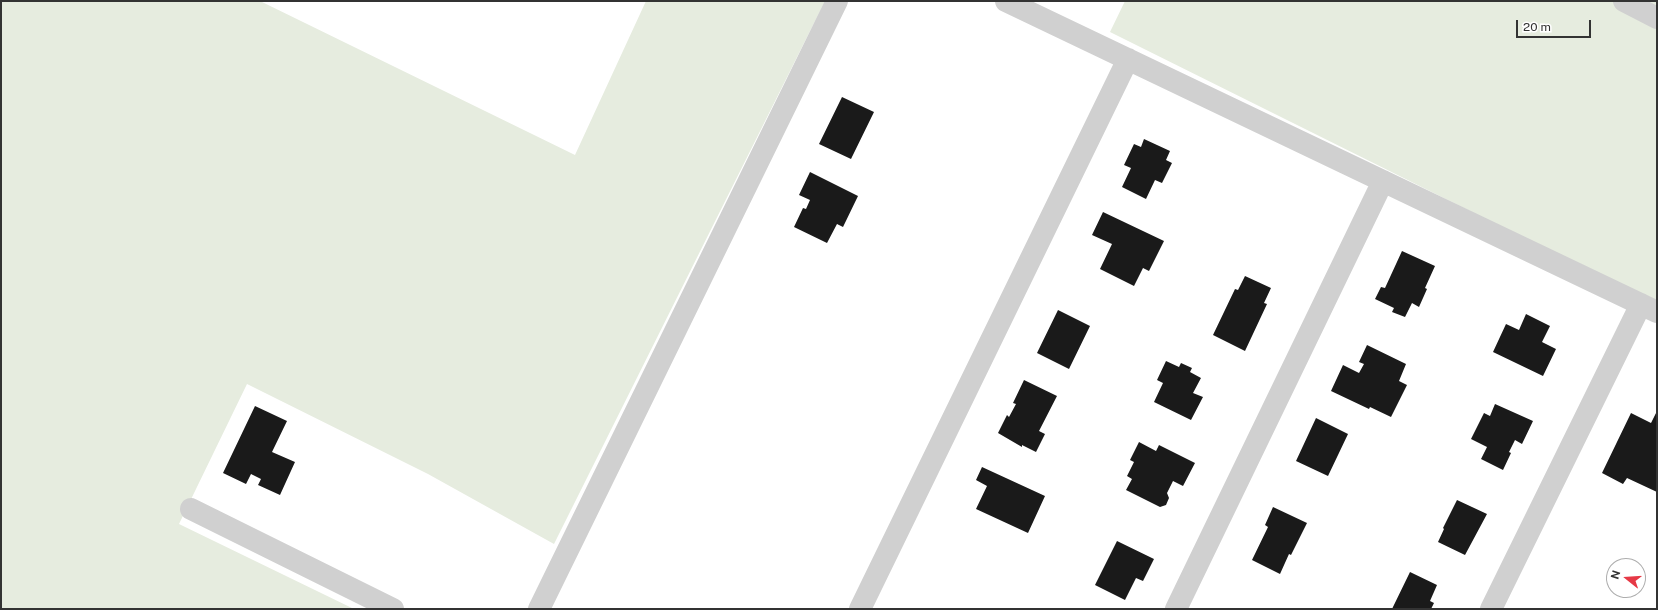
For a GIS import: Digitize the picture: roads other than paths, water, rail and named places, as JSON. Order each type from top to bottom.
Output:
[{"type":"street","points":[[539,609],[837,1]]},
{"type":"street","points":[[1006,1],[1649,308],[1491,609]]},
{"type":"street","points":[[1624,1],[1657,18]]},
{"type":"street","points":[[860,609],[1128,59]]},
{"type":"street","points":[[1176,609],[1383,181]]},
{"type":"street","points":[[191,509],[393,609]]}]
